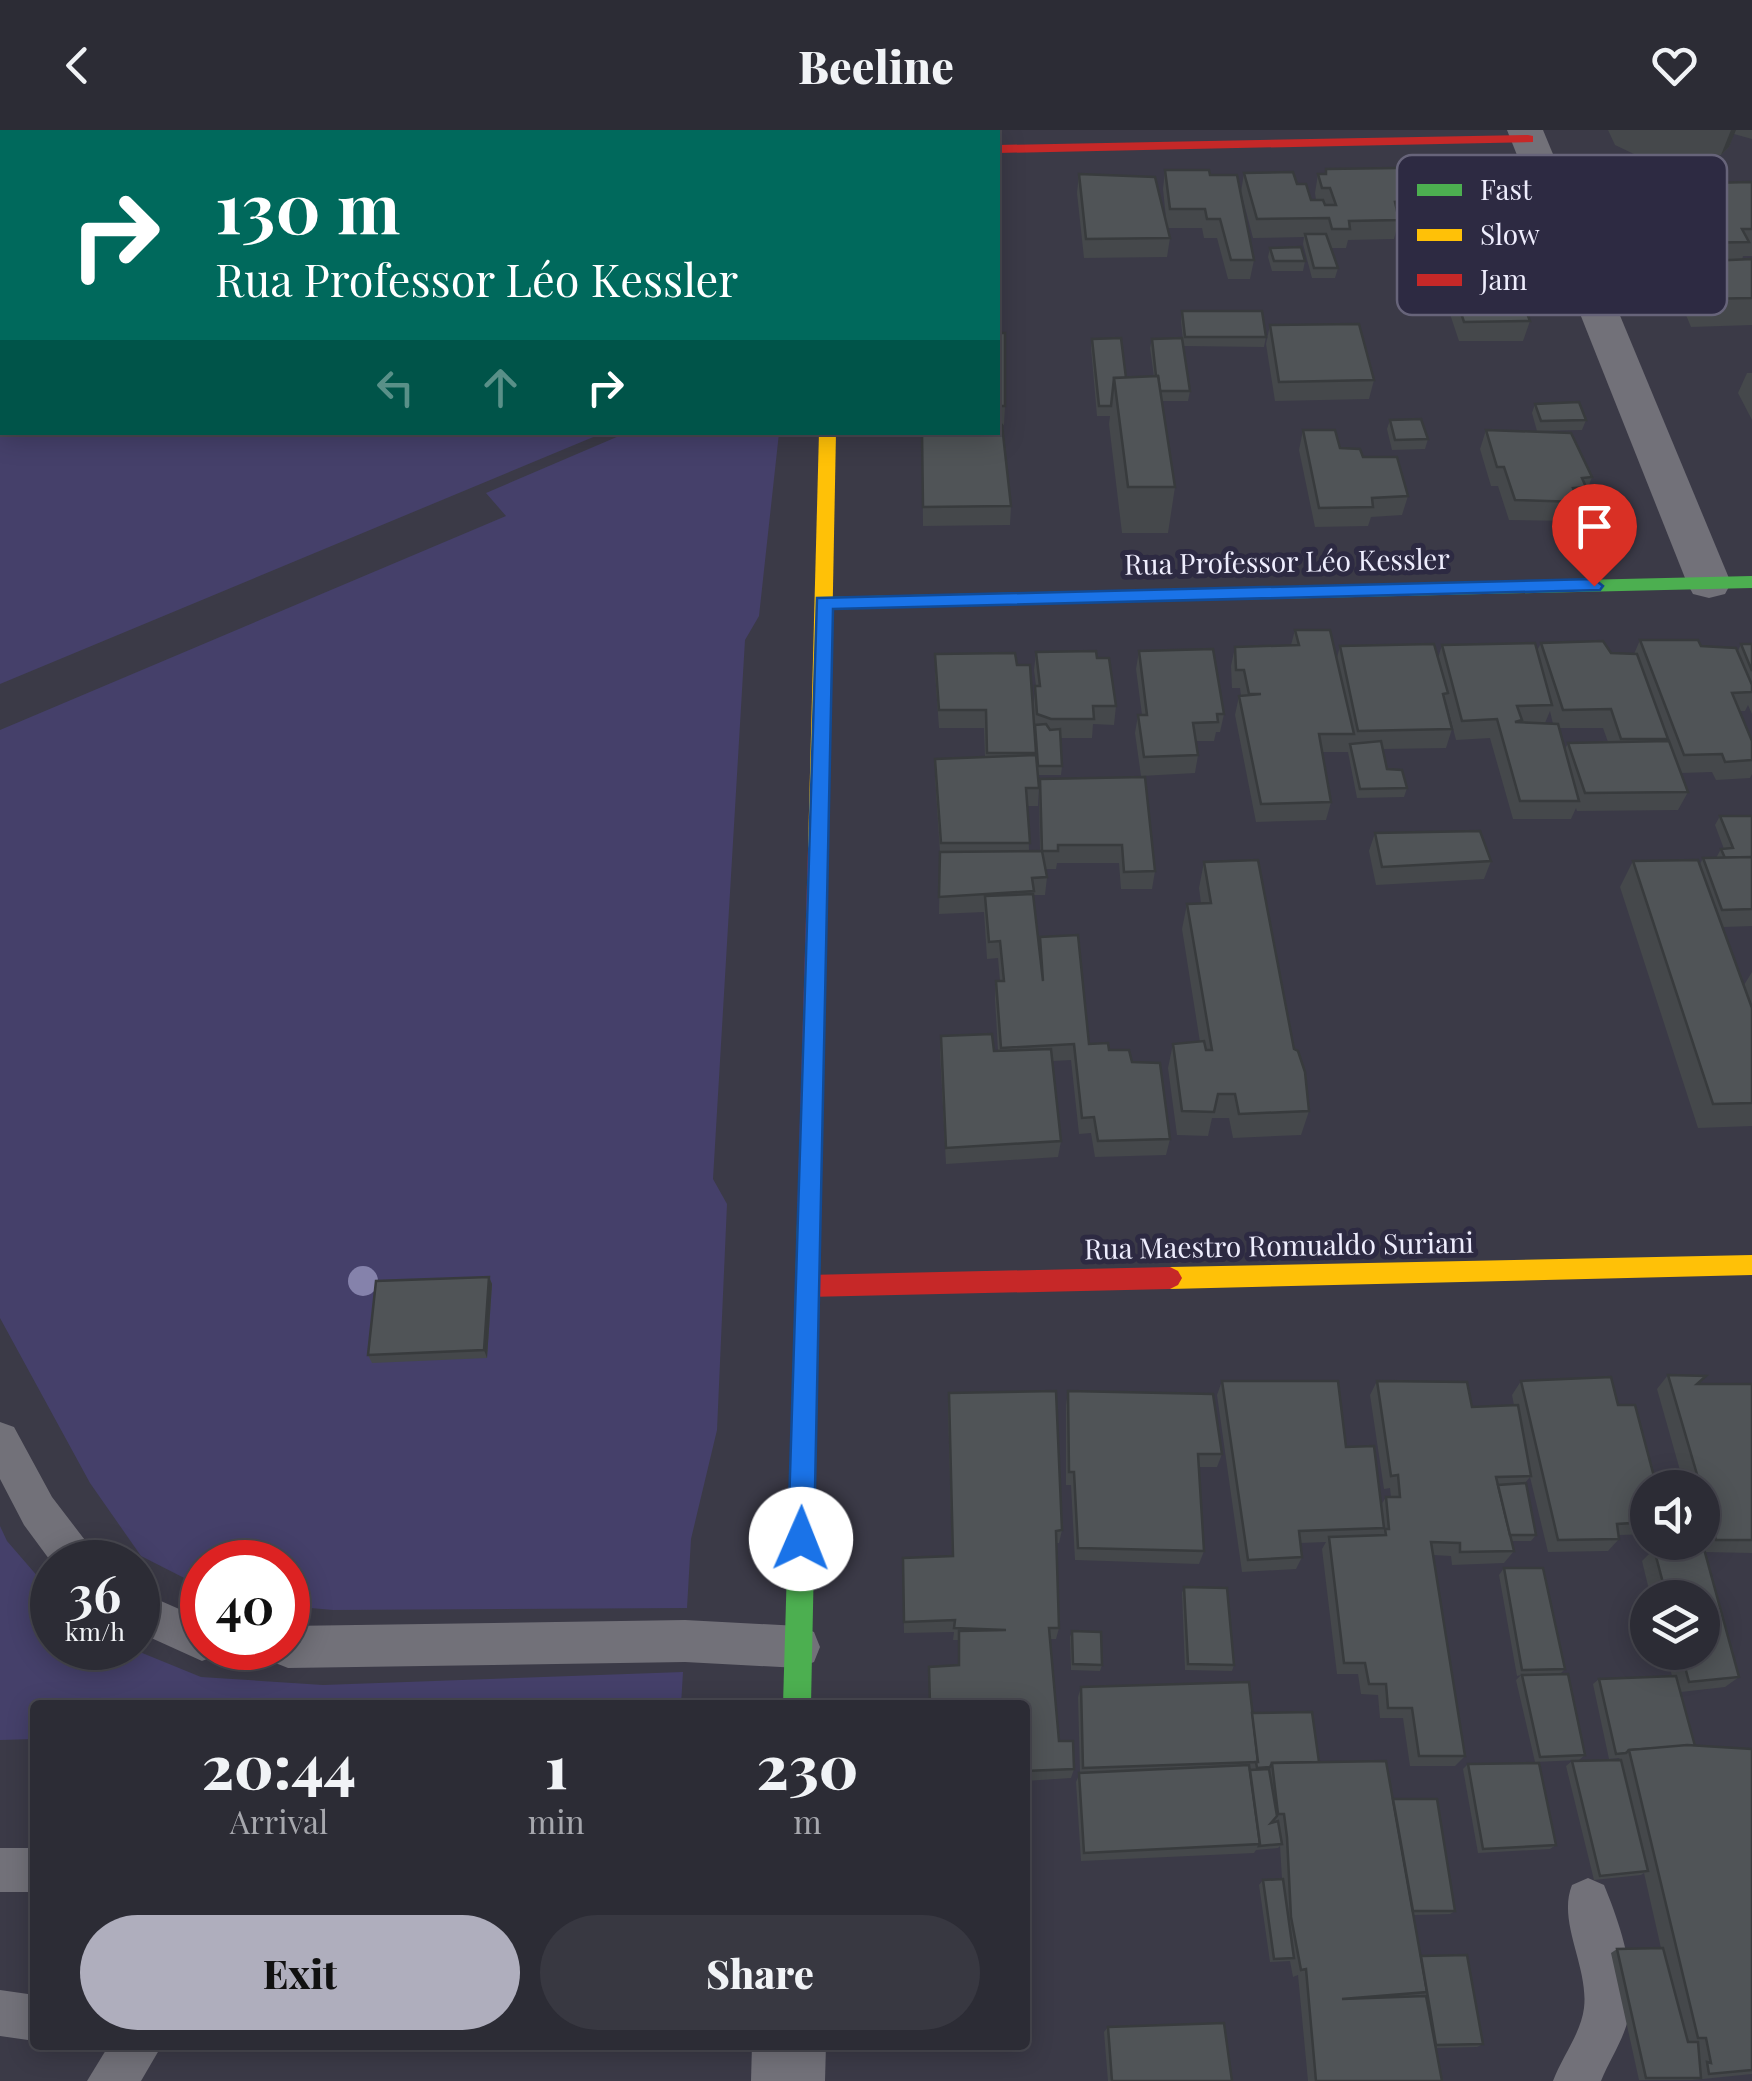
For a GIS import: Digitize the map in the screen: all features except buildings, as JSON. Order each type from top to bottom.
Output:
[{"type":"street","points":[[1000,150],[1526,134]]},
{"type":"street","points":[[1600,315],[1709,583]]},
{"type":"street","points":[[797,1700],[828,435]]},
{"type":"street","name":"Rua Professor Léo Kessler","points":[[824,603],[1752,582]]},
{"type":"street","name":"Rua Maestro Romualdo Suriani","points":[[808,1286],[1752,1265]]},
{"type":"street","points":[[788,2081],[789,2050]]},
{"type":"lane","points":[[0,1440],[38,1511],[60,1540]]},
{"type":"lane","points":[[310,1648],[685,1641],[798,1647]]},
{"type":"lane","points":[[0,1870],[30,1870]]},
{"type":"lane","points":[[1577,2081],[1583,2058],[1601,2029],[1608,2008],[1588,1901]]},
{"type":"lane","points":[[0,2012],[30,2017]]},
{"type":"lane","points":[[111,2081],[135,2050]]},
{"type":"shaded area","points":[[0,435],[598,435],[0,684]]},
{"type":"shaded area","points":[[621,435],[779,435],[759,616],[745,640],[713,1179],[727,1204],[717,1430],[691,1539],[687,1608],[310,1608],[310,1540],[180,1540],[180,1576],[160,1566],[160,1540],[130,1540],[90,1483],[0,1318],[0,730],[506,516],[486,493]]},
{"type":"shaded area","points":[[0,1526],[7,1541],[30,1568],[30,1670],[160,1670],[160,1660],[201,1677],[323,1685],[683,1672],[681,1700],[30,1700],[30,1739],[0,1740]]},
{"type":"traffic: fast","points":[[824,603],[1752,582]]},
{"type":"traffic: fast","points":[[797,1700],[809,1223]]},
{"type":"traffic: slow","points":[[818,848],[828,435]]},
{"type":"traffic: slow","points":[[1170,1278],[1752,1265]]},
{"type":"traffic: jam","points":[[1000,149],[1528,139]]},
{"type":"traffic: jam","points":[[809,1223],[818,848]]},
{"type":"traffic: jam","points":[[807,1286],[1170,1278]]},
{"type":"route","points":[[801,1539],[824,603],[1594,586]]}]
